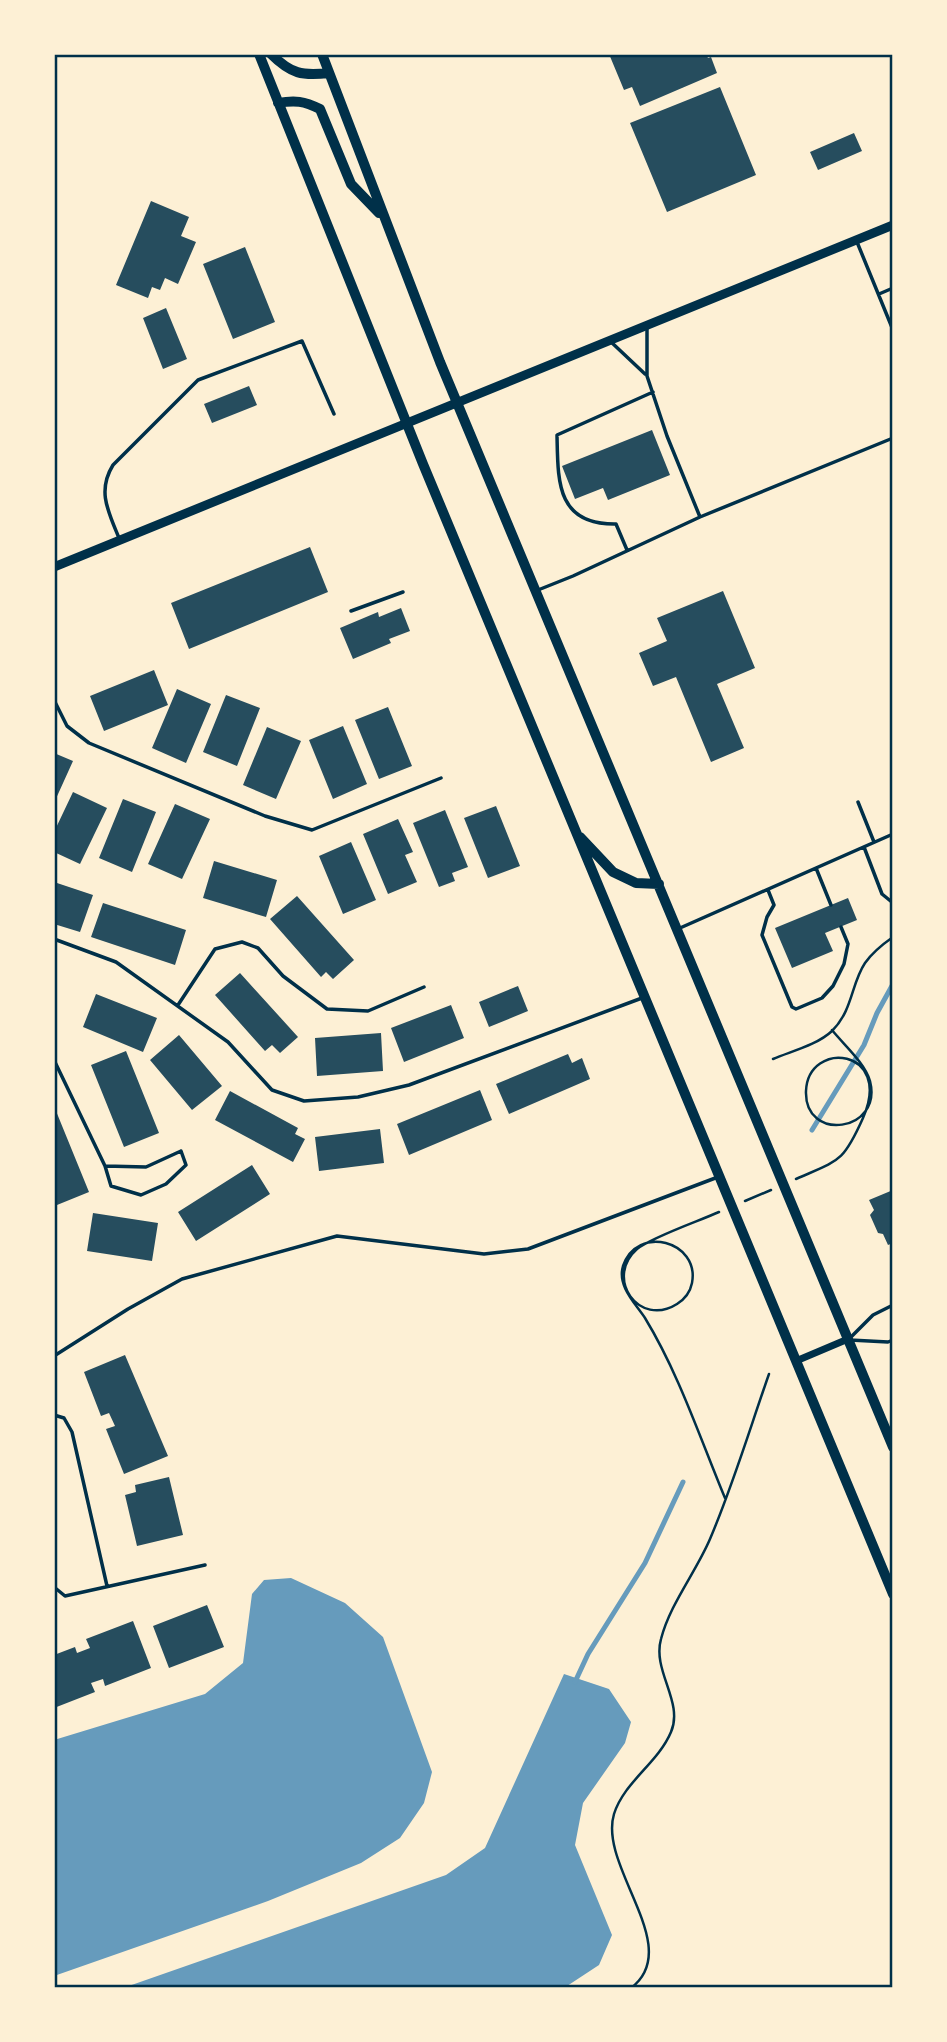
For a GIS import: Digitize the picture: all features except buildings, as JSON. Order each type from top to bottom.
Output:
[{"type":"highway","points":[[259,54],[407,423],[893,1594]]},
{"type":"highway","points":[[271,54],[281,64],[303,76],[329,73]]},
{"type":"highway","points":[[322,54],[383,218],[457,401],[893,1447]]},
{"type":"highway","points":[[278,103],[305,101],[320,108],[351,184],[383,218]]},
{"type":"highway","points":[[576,833],[613,872],[636,883],[659,884]]},
{"type":"street","points":[[54,567],[893,225]]},
{"type":"street","points":[[796,1361],[848,1339]]},
{"type":"lane","points":[[856,240],[893,330]]},
{"type":"lane","points":[[879,294],[893,288]]},
{"type":"lane","points":[[647,325],[647,376],[667,436],[700,517]]},
{"type":"lane","points":[[608,340],[647,376]]},
{"type":"lane","points":[[120,540],[104,496],[106,476],[113,465],[198,380],[302,341],[334,414]]},
{"type":"lane","points":[[627,550],[616,524],[585,521],[569,508],[558,477],[558,435],[653,392]]},
{"type":"lane","points":[[536,591],[700,517],[893,438]]},
{"type":"lane","points":[[351,611],[403,592]]},
{"type":"lane","points":[[54,700],[67,726],[89,743],[265,816],[312,830],[441,778]]},
{"type":"lane","points":[[858,802],[874,842]]},
{"type":"lane","points":[[677,929],[893,834]]},
{"type":"lane","points":[[864,847],[882,894],[893,903]]},
{"type":"lane","points":[[816,868],[831,905]]},
{"type":"lane","points":[[768,890],[774,905],[761,934],[792,1007],[796,1009],[822,998],[833,986],[844,964],[848,944],[841,927]]},
{"type":"lane","points":[[54,939],[116,962],[228,1042],[272,1090],[303,1101],[358,1097],[409,1084],[644,997]]},
{"type":"lane","points":[[178,1005],[215,949],[242,942],[258,948],[283,976],[327,1009],[368,1011],[424,987]]},
{"type":"lane","points":[[54,1060],[111,1186],[141,1195],[166,1184],[186,1165],[181,1151],[146,1167],[104,1166]]},
{"type":"lane","points":[[54,1356],[128,1309],[183,1279],[337,1236],[484,1254],[528,1249],[720,1176]]},
{"type":"lane","points":[[848,1339],[873,1315],[893,1305]]},
{"type":"lane","points":[[848,1339],[888,1342],[893,1340]]},
{"type":"lane","points":[[54,1415],[64,1418],[72,1432],[107,1586]]},
{"type":"lane","points":[[54,1587],[65,1595],[205,1565]]},
{"type":"path","points":[[773,1059],[799,1049],[832,1031],[849,1007],[864,964],[882,944],[893,937]]},
{"type":"path","points":[[793,1180],[842,1157],[850,1146],[871,1101],[871,1093],[871,1085],[868,1078],[865,1071],[860,1066],[855,1061],[838,1056],[821,1062],[811,1073],[806,1088],[807,1103],[813,1114],[825,1124],[849,1124],[859,1118],[869,1105],[872,1093],[870,1086],[869,1079],[865,1073],[862,1067],[832,1031]]},
{"type":"path","points":[[745,1200],[781,1185]]},
{"type":"path","points":[[721,1211],[661,1237],[649,1242],[638,1249],[626,1261],[623,1273],[625,1285],[638,1305],[650,1311],[661,1311],[685,1299],[691,1287],[691,1266],[687,1258],[670,1244],[658,1240],[647,1242],[633,1252],[624,1264],[622,1278],[627,1292],[660,1345],[725,1498]]},
{"type":"path","points":[[631,1988],[639,1982],[648,1947],[646,1928],[615,1856],[611,1832],[614,1814],[623,1795],[672,1730],[674,1712],[660,1664],[660,1640],[685,1584],[709,1540],[769,1374]]},
{"type":"water","points":[[291,1578],[345,1603],[383,1637],[432,1772],[424,1803],[400,1838],[361,1863],[268,1901],[54,1976],[54,1740],[205,1694],[243,1663],[252,1594],[264,1580]]},
{"type":"water","points":[[564,1674],[609,1689],[631,1722],[625,1743],[583,1803],[575,1845],[612,1935],[599,1965],[564,1988],[123,1988],[446,1875],[485,1848]]},
{"type":"waterway","points":[[812,1130],[864,1045],[893,984]]},
{"type":"waterway","points":[[575,1682],[588,1654],[645,1563],[683,1482]]}]
